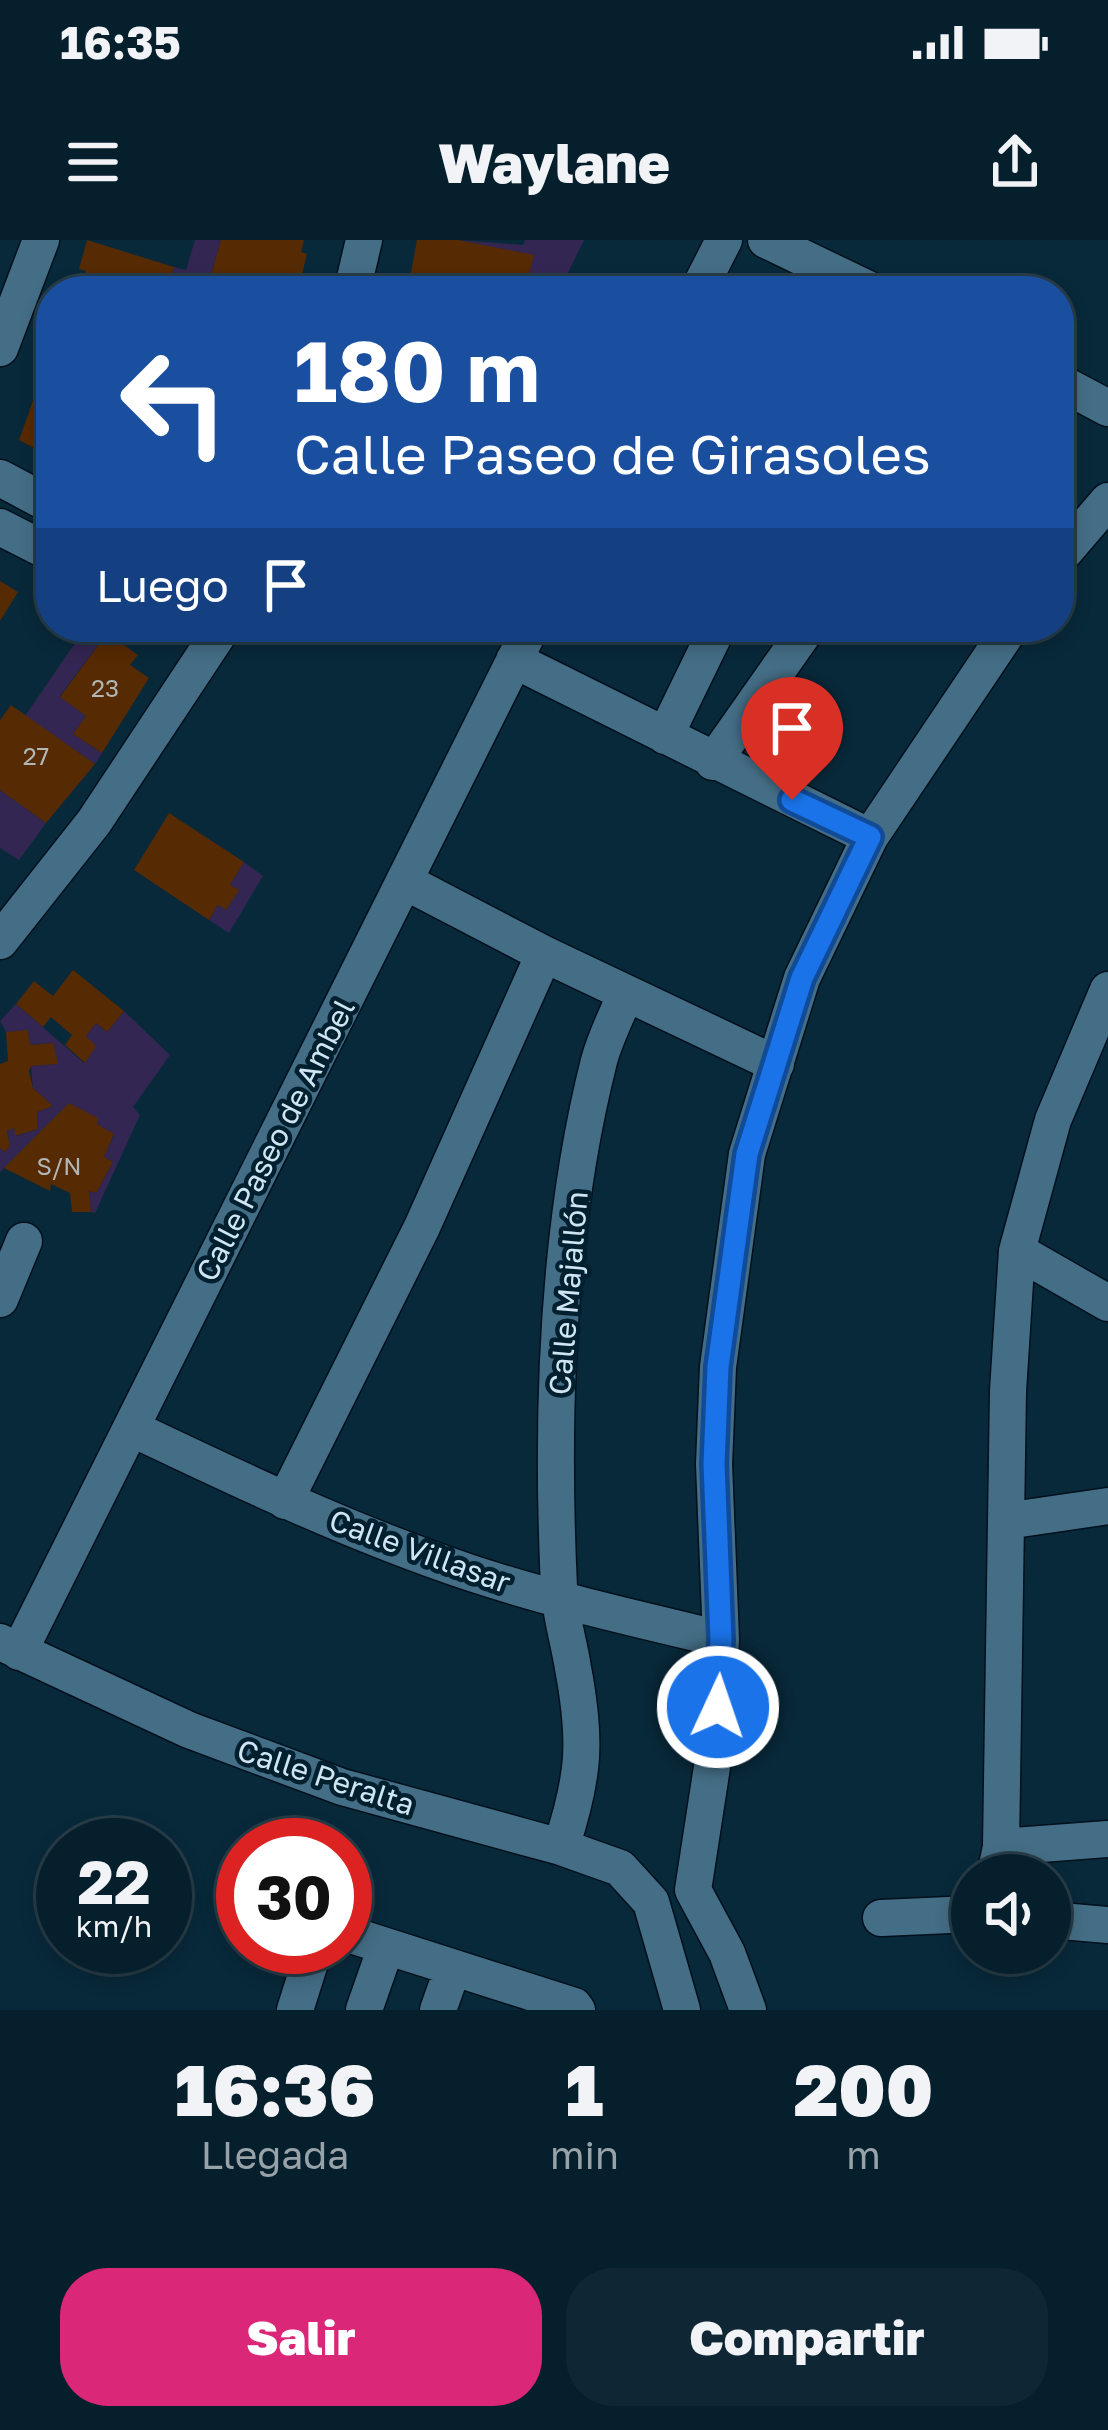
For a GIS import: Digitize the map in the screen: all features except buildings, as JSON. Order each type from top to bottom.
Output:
[{"type":"street","points":[[0,349],[41,240]]},
{"type":"street","points":[[356,276],[364,240]]},
{"type":"street","points":[[706,276],[724,240]]},
{"type":"street","points":[[766,240],[841,276]]},
{"type":"street","points":[[1074,390],[1108,408]]},
{"type":"street","points":[[0,478],[36,497]]},
{"type":"street","points":[[1074,541],[1108,501]]},
{"type":"street","points":[[0,527],[36,545]]},
{"type":"street","points":[[0,941],[94,822],[205,642]]},
{"type":"street","name":"Calle Paseo de Ambel","points":[[10,1647],[131,1428],[523,642]]},
{"type":"street","points":[[665,736],[711,642]]},
{"type":"street","points":[[713,762],[797,642]]},
{"type":"street","points":[[748,2010],[727,1953],[693,1889],[716,1741],[721,1639],[714,1464],[718,1367],[747,1154],[802,978],[870,837],[1000,642]]},
{"type":"street","points":[[514,660],[870,837]]},
{"type":"street","points":[[404,880],[544,954],[776,1064]]},
{"type":"street","points":[[285,1501],[422,1227],[544,954]]},
{"type":"street","points":[[998,1854],[1008,1391],[1017,1251],[1053,1120],[1108,989]]},
{"type":"street","name":"Calle Majallón","points":[[561,1847],[580,1789],[583,1735],[560,1600],[555,1502],[566,1285],[581,1145],[600,1056],[626,993]]},
{"type":"street","points":[[0,1299],[24,1241]]},
{"type":"street","points":[[1017,1251],[1108,1303]]},
{"type":"street","name":"Calle Villasar","points":[[131,1428],[285,1501],[467,1571],[560,1600],[721,1639]]},
{"type":"street","points":[[1006,1521],[1108,1505]]},
{"type":"street","name":"Calle Peralta","points":[[10,1647],[189,1730],[342,1787],[561,1847],[620,1868],[651,1902]]},
{"type":"street","points":[[1035,1854],[1108,1840]]},
{"type":"street","points":[[682,2010],[651,1902],[693,1889]]},
{"type":"street","points":[[881,1918],[951,1916]]},
{"type":"street","points":[[1071,1922],[1108,1925]]},
{"type":"street","points":[[372,1943],[453,1968],[511,1999],[577,2010]]},
{"type":"street","points":[[364,2010],[386,1947]]},
{"type":"street","points":[[438,2010],[453,1968]]},
{"type":"street","points":[[295,2010],[306,1974]]},
{"type":"shaded area","points":[[195,240],[221,240],[211,276],[171,276],[174,267],[186,270]]},
{"type":"shaded area","points":[[458,240],[523,245],[525,240],[584,240],[566,276],[528,276],[533,256]]},
{"type":"shaded area","points":[[76,642],[100,642],[60,696],[86,716],[73,734],[102,753],[95,764],[25,716]]},
{"type":"shaded area","points":[[0,790],[46,823],[19,860],[0,848]]},
{"type":"shaded area","points":[[244,862],[263,876],[229,933],[209,920],[218,905],[226,910],[238,890],[230,885]]},
{"type":"shaded area","points":[[16,1004],[84,1063],[86,1036],[96,1023],[107,1032],[124,1011],[170,1055],[133,1107],[140,1115],[95,1213],[89,1191],[96,1193],[113,1162],[104,1157],[114,1135],[97,1124],[97,1118],[69,1103],[0,1172],[0,1148],[5,1152],[10,1146],[7,1131],[14,1128],[16,1136],[38,1129],[37,1112],[53,1106],[33,1088],[31,1066],[57,1064],[53,1043],[30,1045],[28,1031],[6,1032],[0,1021]]},
{"type":"route","points":[[718,1707],[721,1639],[714,1464],[718,1367],[747,1154],[802,978],[870,837],[792,800]]}]
